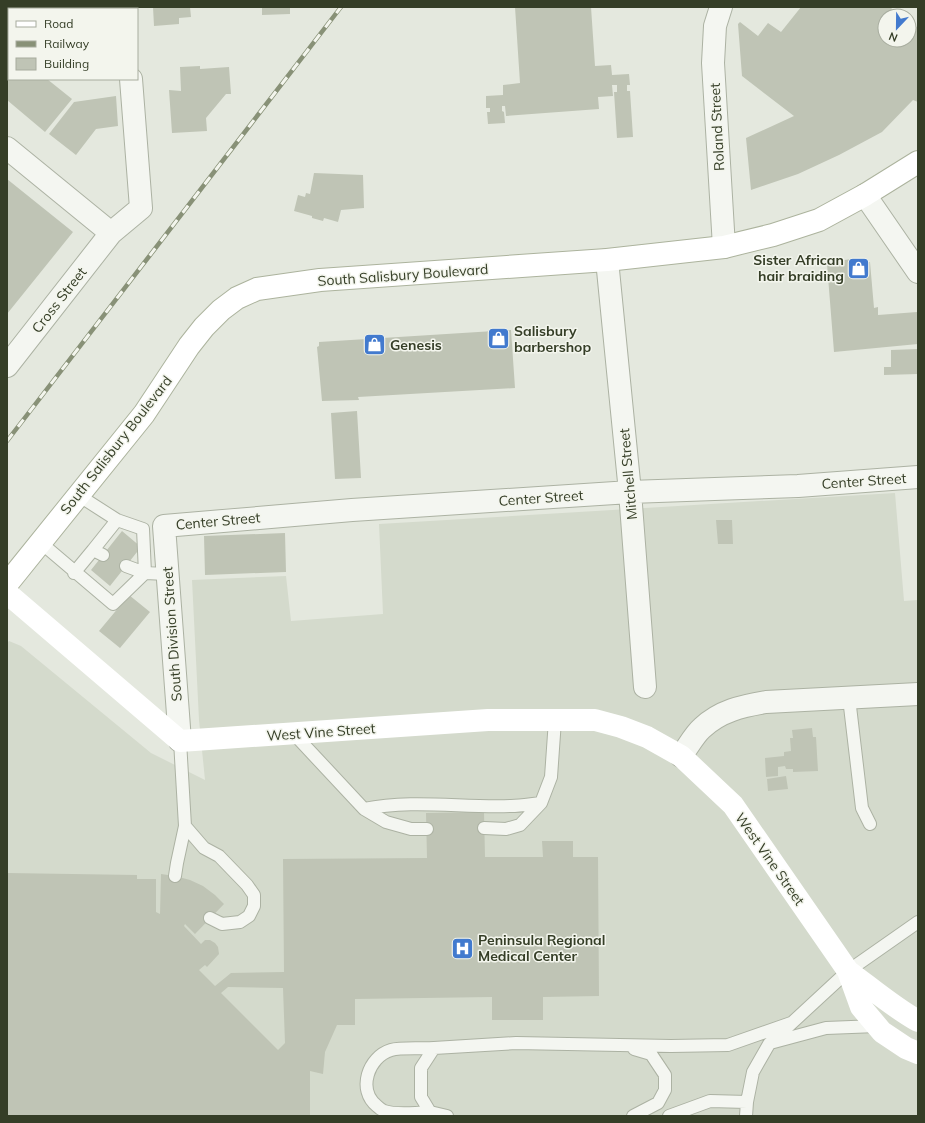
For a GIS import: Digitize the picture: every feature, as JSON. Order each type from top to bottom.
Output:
[{"type":"street","name":"Roland Street","points":[[721,7],[715,26],[713,64],[724,248]]},
{"type":"street","points":[[7,148],[111,233],[141,208],[131,80]]},
{"type":"street","name":"South Salisbury Boulevard","points":[[7,584],[144,414],[189,346],[204,327],[221,310],[232,302],[256,289],[320,280],[607,260],[724,248],[819,220],[865,195],[918,162]]},
{"type":"street","points":[[865,195],[918,272]]},
{"type":"street","name":"Cross Street","points":[[7,366],[111,233]]},
{"type":"street","name":"Mitchell Street","points":[[607,260],[630,492],[645,687]]},
{"type":"street","name":"Center Street","points":[[164,526],[352,510],[630,492],[798,486],[918,477]]},
{"type":"street","name":"South Division Street","points":[[164,526],[180,742]]},
{"type":"street","points":[[7,593],[180,742]]},
{"type":"street","points":[[681,756],[701,728],[719,715],[741,706],[766,702],[918,694]]},
{"type":"street","name":"West Vine Street","points":[[180,742],[488,720],[594,720],[621,727],[648,737],[681,756],[733,805],[848,971],[861,1007],[882,1032],[906,1048],[918,1053]]},
{"type":"street","name":"West Vine Street","points":[[848,971],[884,997],[900,1011],[918,1021]]},
{"type":"lane","points":[[78,495],[117,520],[143,529],[164,526]]},
{"type":"lane","points":[[74,573],[98,552],[117,520]]},
{"type":"lane","points":[[40,542],[74,573],[112,604],[145,573],[143,529]]},
{"type":"lane","points":[[126,566],[145,573],[167,574]]},
{"type":"lane","points":[[849,698],[862,808],[870,824]]},
{"type":"lane","points":[[484,828],[506,829],[520,824],[541,804],[551,777],[555,720]]},
{"type":"lane","points":[[294,734],[364,809],[386,822],[411,829],[427,829]]},
{"type":"lane","points":[[175,876],[185,826],[180,742]]},
{"type":"lane","points":[[364,809],[381,806],[415,804],[511,806],[541,804]]},
{"type":"lane","points":[[185,826],[204,848],[219,856],[247,885],[254,896],[254,906],[249,916],[240,922],[222,924],[210,918]]},
{"type":"lane","points":[[746,1116],[747,1102],[753,1072],[769,1044],[848,971],[918,922]]},
{"type":"lane","points":[[447,1116],[430,1112],[400,1113],[384,1111],[369,1097],[366,1076],[372,1064],[383,1054],[392,1050],[516,1043],[671,1046],[728,1045],[791,1023]]},
{"type":"lane","points":[[769,1044],[826,1028],[877,1026]]},
{"type":"lane","points":[[621,1045],[651,1054],[665,1074],[665,1090],[658,1103],[633,1116]]},
{"type":"lane","points":[[430,1112],[421,1097],[421,1068],[434,1048]]},
{"type":"lane","points":[[668,1116],[710,1102],[747,1102]]},
{"type":"shaded area","name":"Peninsula Regional Medical Center","points":[[895,493],[904,601],[918,600],[918,1116],[7,1116],[7,643],[9,641],[21,646],[151,753],[205,780],[199,720],[192,580],[286,576],[291,621],[383,614],[379,524]]},
{"type":"building","points":[[54,7],[109,7],[109,8],[41,8]]},
{"type":"building","points":[[153,7],[190,7],[191,17],[179,18],[179,24],[154,26]]},
{"type":"building","points":[[262,7],[290,7],[290,14],[262,15]]},
{"type":"building","points":[[515,7],[591,7],[595,66],[611,65],[612,75],[629,74],[630,85],[627,85],[627,91],[630,91],[633,137],[617,138],[614,92],[617,92],[617,85],[612,85],[613,96],[598,97],[599,109],[506,116],[505,106],[502,106],[505,123],[488,124],[487,112],[490,112],[490,108],[486,108],[486,96],[503,95],[503,85],[520,83]]},
{"type":"building","points":[[801,7],[892,7],[877,8],[877,48],[917,48],[917,27],[918,28],[918,102],[913,100],[882,132],[839,155],[798,174],[751,190],[746,138],[794,116],[742,76],[738,24],[740,22],[758,36],[768,23],[781,32]]},
{"type":"building","points":[[7,10],[8,10],[8,40]]},
{"type":"building","points":[[8,66],[8,80],[48,80],[72,99],[45,132],[7,100]]},
{"type":"building","points":[[200,66],[200,69],[229,67],[231,94],[226,94],[206,118],[207,131],[172,133],[169,90],[181,91],[180,67]]},
{"type":"building","points":[[116,96],[118,126],[96,129],[76,155],[49,134],[74,102]]},
{"type":"building","points":[[314,173],[363,175],[364,208],[341,210],[338,222],[324,218],[323,221],[294,211],[298,195],[305,197],[306,193],[310,194]]},
{"type":"building","points":[[7,179],[73,232],[7,314]]},
{"type":"building","points":[[852,259],[852,261],[865,259],[866,262],[870,262],[874,308],[878,307],[878,315],[917,312],[918,344],[834,352],[827,264],[830,264],[830,262]]},
{"type":"building","points":[[511,330],[515,388],[358,397],[359,400],[322,401],[317,347],[319,346],[319,342]]},
{"type":"building","points":[[918,349],[918,374],[884,375],[884,367],[891,367],[891,350]]},
{"type":"building","points":[[357,411],[361,478],[335,479],[331,413]]},
{"type":"building","points":[[716,520],[732,520],[733,544],[718,544]]},
{"type":"building","points":[[122,531],[141,547],[110,586],[91,570]]},
{"type":"building","points":[[285,533],[286,572],[205,575],[204,536]]},
{"type":"building","points":[[129,595],[150,612],[120,648],[99,631]]},
{"type":"building","points":[[812,728],[813,737],[816,737],[818,771],[793,772],[793,769],[786,769],[785,766],[778,767],[778,776],[766,777],[765,758],[784,756],[784,752],[791,751],[790,738],[793,738],[792,730]]},
{"type":"building","points":[[786,776],[788,789],[768,791],[767,779]]},
{"type":"building","points":[[484,812],[485,857],[543,857],[542,841],[573,841],[573,857],[598,857],[599,996],[543,997],[543,1020],[492,1020],[492,997],[355,999],[355,1025],[337,1025],[325,1052],[323,1074],[310,1071],[310,1116],[7,1116],[7,873],[137,875],[137,879],[156,879],[156,912],[160,914],[161,874],[190,880],[203,886],[224,904],[195,934],[185,924],[184,926],[201,944],[205,940],[210,940],[218,947],[219,954],[207,967],[205,965],[199,970],[215,986],[231,973],[284,972],[283,859],[427,858],[426,813]],"holes":[[[228,987],[283,988],[285,1043],[278,1050],[221,993]]]},
{"type":"railway","points":[[7,441],[341,7]]},
{"type":"place","name":"Sister African hair braiding","points":[[859,268]]},
{"type":"place","name":"Salisbury barbershop","points":[[498,339]]},
{"type":"place","name":"Genesis","points":[[374,345]]},
{"type":"place","name":"Peninsula Regional Medical Center","points":[[462,948]]}]
